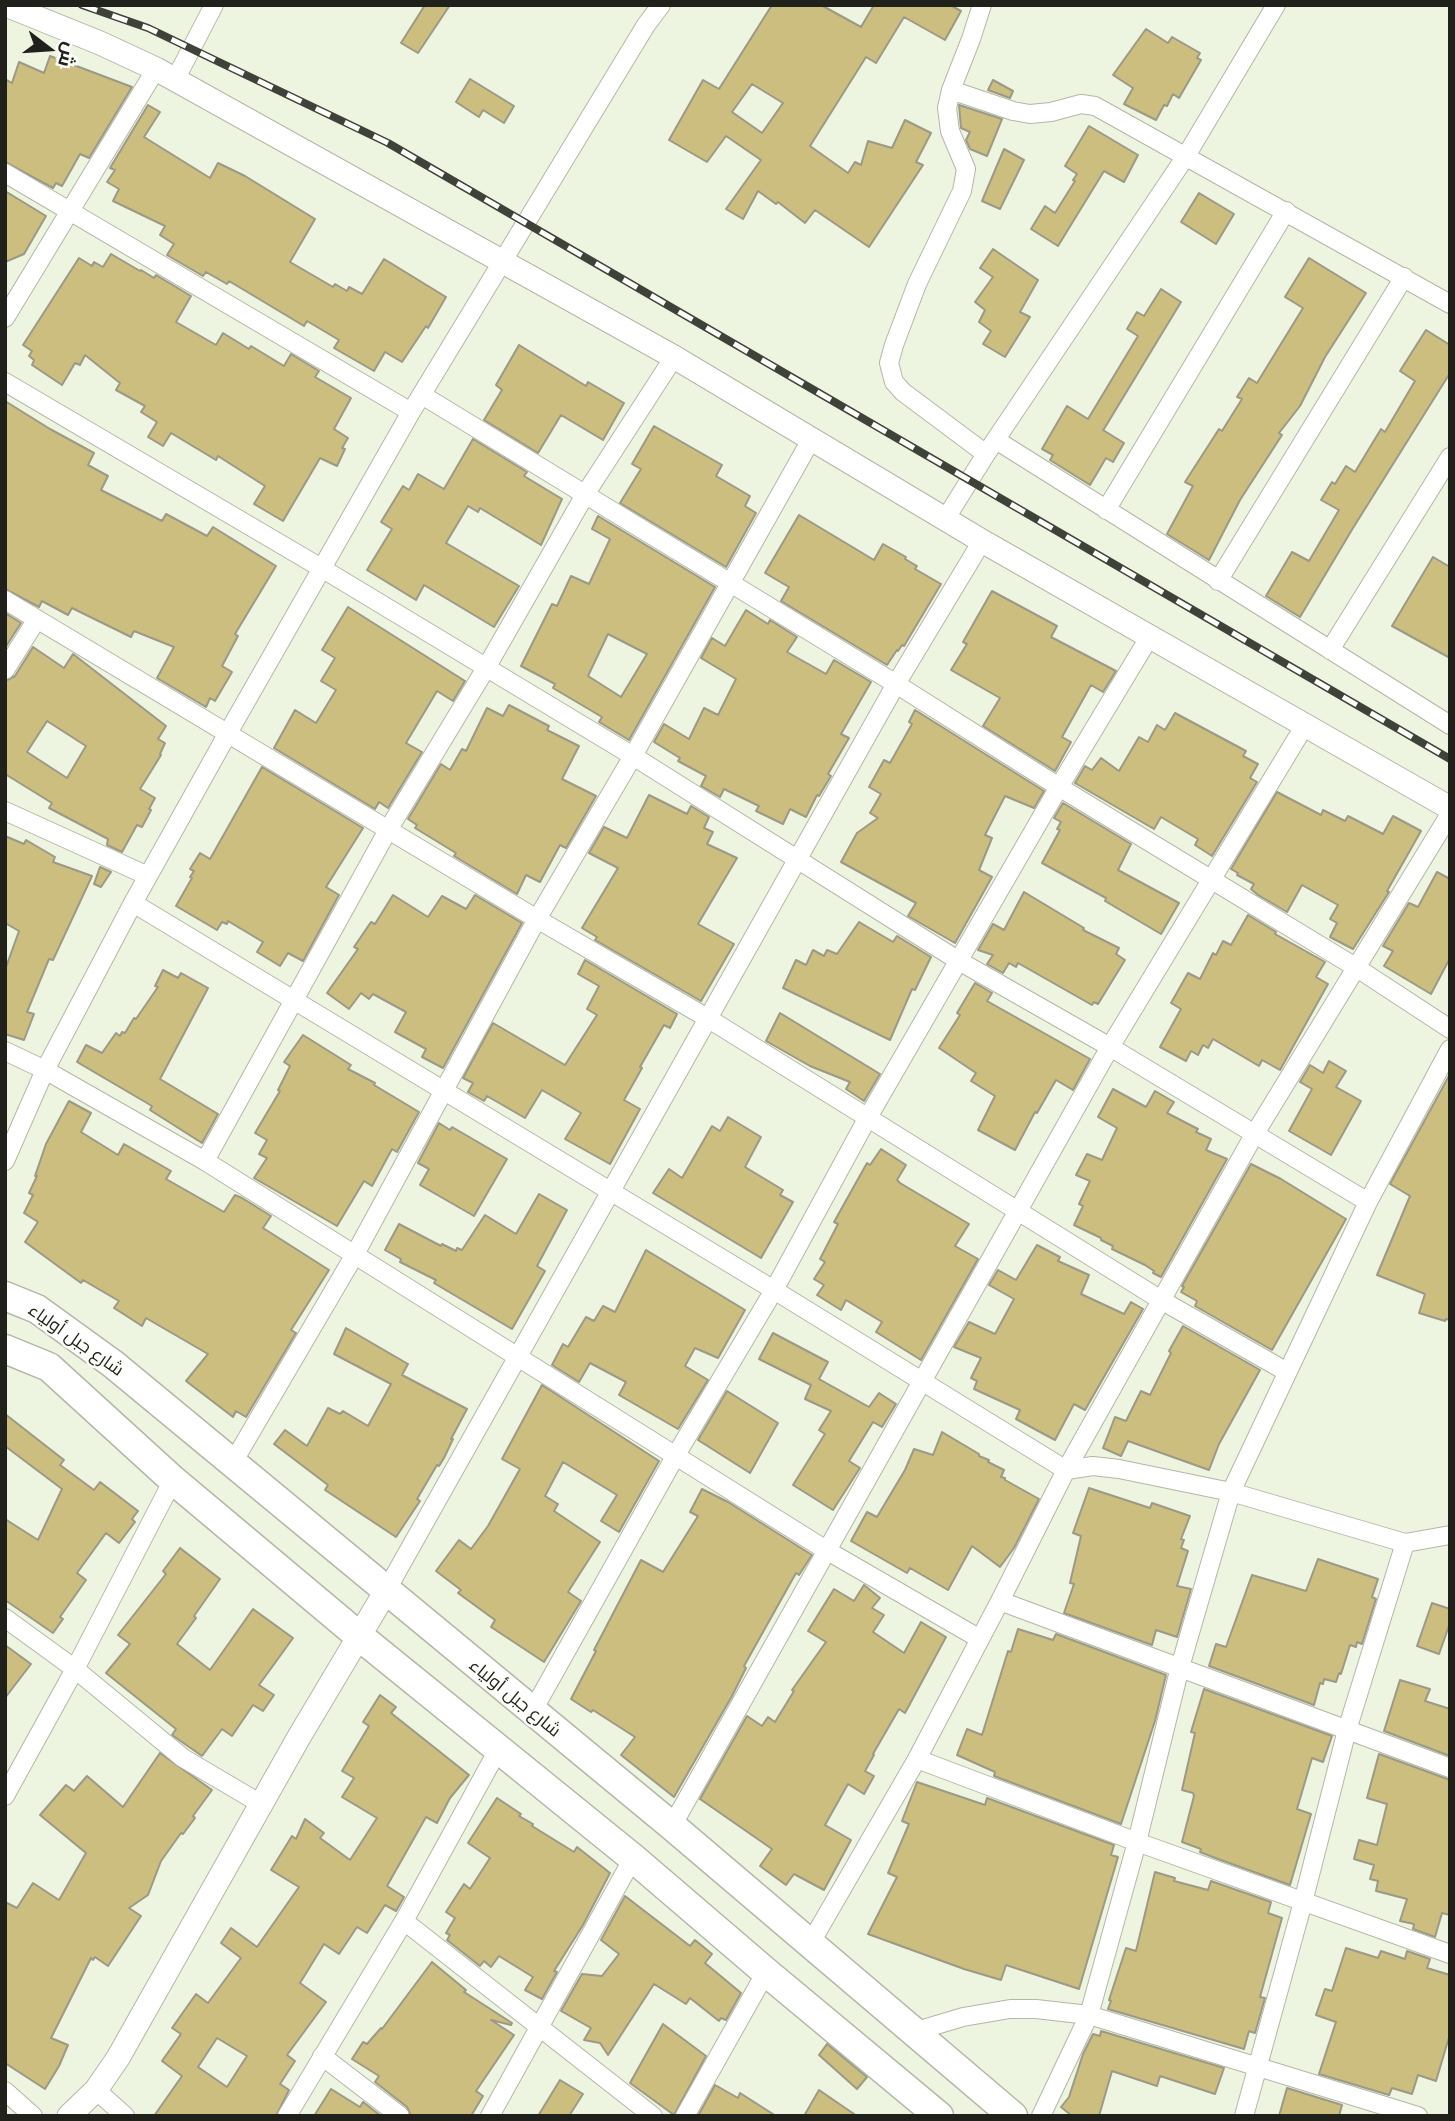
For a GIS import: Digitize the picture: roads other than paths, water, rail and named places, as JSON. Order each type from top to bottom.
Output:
[{"type":"main road","name":"شارع جبل أولياء","points":[[5,1296],[37,1309],[103,1356],[672,1826],[1013,2116]]},
{"type":"main road","points":[[5,1349],[49,1367],[173,1480],[359,1636],[634,1858],[923,2110]]},
{"type":"street","points":[[6,5],[100,43],[166,75],[674,357],[982,541],[1450,808]]},
{"type":"street","points":[[5,318],[70,211],[214,5]]},
{"type":"street","points":[[5,1161],[45,1070],[133,903],[228,733],[411,412],[661,5]]},
{"type":"street","points":[[982,5],[947,108],[950,131],[964,161],[965,179],[962,191],[917,284],[894,345],[889,363],[894,382],[903,393],[991,447],[1106,510],[1450,725]]},
{"type":"street","points":[[946,519],[991,447],[1186,156],[1276,5]]},
{"type":"street","points":[[951,90],[1030,114],[1081,104],[1095,106],[1450,304]]},
{"type":"street","points":[[5,173],[411,412]]},
{"type":"street","points":[[1106,510],[1286,211]]},
{"type":"street","points":[[1218,581],[1404,277]]},
{"type":"street","points":[[205,1161],[388,830],[486,668],[586,493],[674,357]]},
{"type":"street","points":[[5,382],[633,756],[959,961],[1110,1047],[1368,1202]]},
{"type":"street","points":[[422,395],[896,684],[1059,788],[1357,968],[1450,1029]]},
{"type":"street","points":[[232,1464],[354,1256],[537,919],[633,756],[812,438]]},
{"type":"street","points":[[1330,650],[1450,457]]},
{"type":"street","points":[[69,2116],[96,2090],[125,2047],[261,1804],[386,1591],[896,684],[982,541]]},
{"type":"street","points":[[5,600],[709,1019],[1017,1212],[1287,1373]]},
{"type":"street","points":[[5,670],[37,618]]},
{"type":"street","points":[[532,1712],[676,1455],[774,1290],[867,1119],[1150,636]]},
{"type":"street","points":[[672,1826],[1110,1047],[1305,724]]},
{"type":"street","points":[[5,811],[148,876]]},
{"type":"street","points":[[810,1944],[917,1759],[1066,1470],[1254,1135],[1450,814]]},
{"type":"street","points":[[133,903],[924,1381],[1066,1470],[1093,1466],[1119,1469],[1231,1492],[1405,1544],[1450,1535]]},
{"type":"street","points":[[1041,2116],[1089,2015],[1137,1842],[1180,1668],[1231,1492],[1368,1202],[1450,1049]]},
{"type":"street","points":[[5,1051],[45,1070],[205,1161],[826,1550],[980,1639]]},
{"type":"street","points":[[5,1796],[75,1669],[173,1480]]},
{"type":"street","points":[[1244,2116],[1348,1730],[1405,1544]]},
{"type":"street","points":[[1000,1601],[1450,1768]]},
{"type":"street","points":[[5,1618],[75,1669],[183,1758],[261,1804]]},
{"type":"street","points":[[287,2116],[404,1921],[499,1748]]},
{"type":"street","points":[[917,1759],[1137,1842],[1450,1954]]},
{"type":"street","points":[[490,2116],[634,1858]]},
{"type":"street","points":[[404,1921],[653,2116]]},
{"type":"street","points":[[685,2116],[766,1972]]},
{"type":"street","points":[[913,2032],[963,2017],[1010,2009],[1089,2015],[1418,2116]]},
{"type":"street","points":[[322,2056],[401,2116]]},
{"type":"street","points":[[96,2090],[125,2116]]},
{"type":"street","points":[[5,2091],[33,2116]]},
{"type":"railway","points":[[82,5],[148,28],[388,143],[1450,759]]}]
